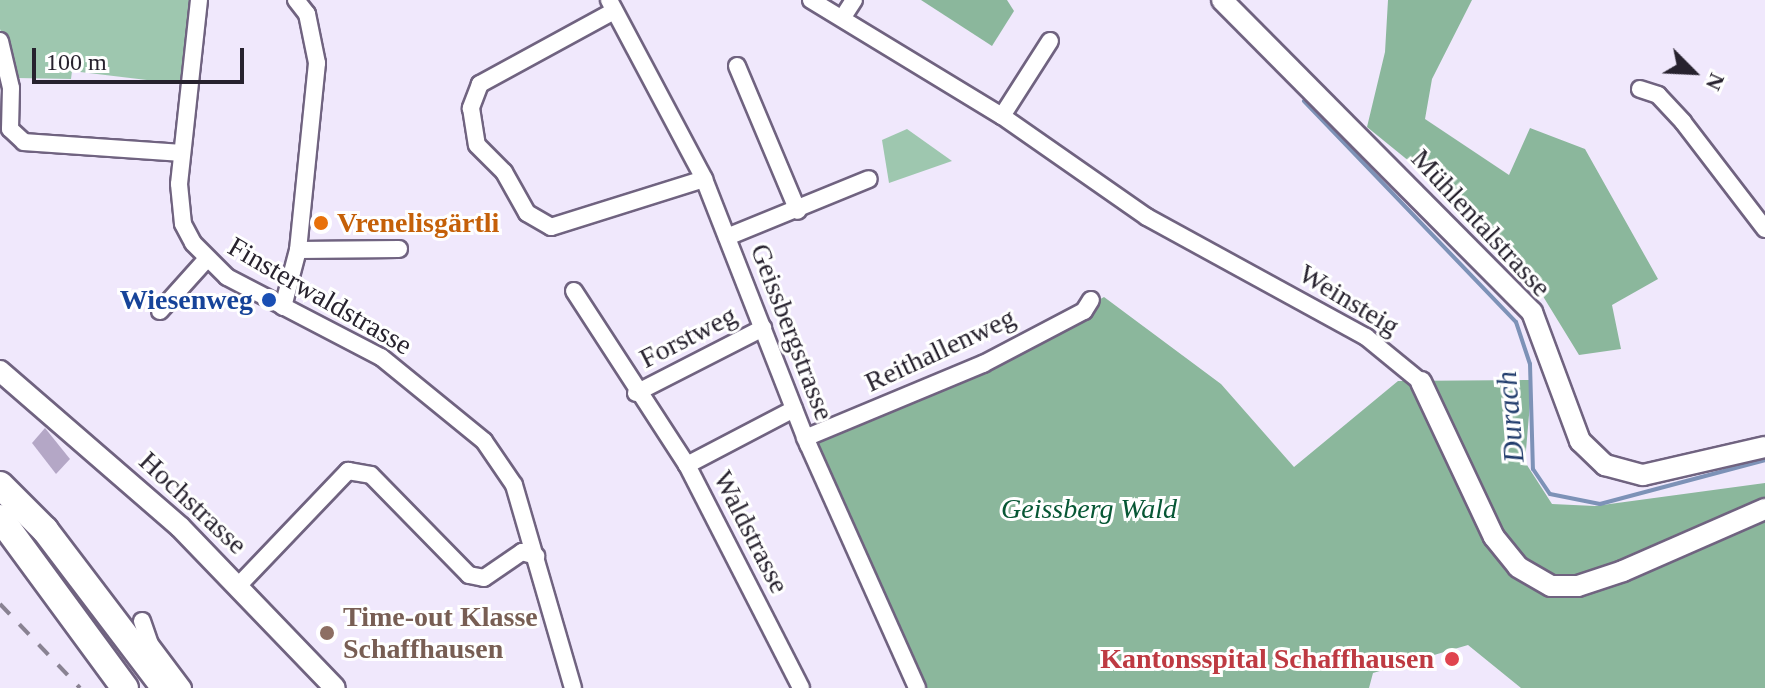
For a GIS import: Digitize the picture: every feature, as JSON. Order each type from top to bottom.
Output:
[{"type":"highway","points":[[0,485],[54,543],[165,688]]},
{"type":"highway","points":[[0,499],[144,688]]},
{"type":"highway","points":[[0,518],[125,688]]},
{"type":"street","name":"Finsterwaldstrasse","points":[[199,0],[182,153],[183,224],[206,260],[283,307],[375,353],[476,433],[514,485],[573,688]]},
{"type":"street","points":[[283,307],[298,250],[317,63],[311,28],[296,0]]},
{"type":"street","name":"Weinsteig","points":[[811,0],[1002,116],[1147,217],[1366,337],[1421,382],[1494,537],[1518,567],[1551,586],[1578,586],[1623,571],[1765,509]]},
{"type":"street","points":[[843,17],[854,0]]},
{"type":"street","name":"Mühlentalstrasse","points":[[1222,0],[1532,312],[1580,441],[1605,465],[1643,475],[1765,447]]},
{"type":"street","points":[[611,6],[480,84],[471,108],[477,145],[504,172],[527,213],[551,227],[704,179]]},
{"type":"street","name":"Geissbergstrasse","points":[[611,6],[704,179],[805,438],[917,688]]},
{"type":"street","points":[[0,41],[11,88],[10,129],[24,142],[182,153]]},
{"type":"street","points":[[1002,116],[1050,41]]},
{"type":"street","points":[[737,66],[798,211]]},
{"type":"street","points":[[1640,89],[1658,95],[1683,122],[1765,229]]},
{"type":"street","points":[[727,237],[798,211],[869,179]]},
{"type":"street","points":[[298,250],[399,249]]},
{"type":"street","points":[[160,311],[206,260]]},
{"type":"street","name":"Forstweg","points":[[574,291],[636,393],[687,465]]},
{"type":"street","name":"Reithallenweg","points":[[805,438],[983,364],[1084,311],[1091,300]]},
{"type":"street","name":"Forstweg","points":[[636,393],[763,328]]},
{"type":"street","name":"Hochstrasse","points":[[0,371],[239,585],[335,688]]},
{"type":"street","name":"Waldstrasse","points":[[794,409],[687,465],[801,688]]},
{"type":"street","points":[[239,585],[348,471],[371,475],[469,575],[484,578],[522,552],[536,556]]},
{"type":"street","points":[[142,621],[150,644],[183,688]]},
{"type":"green space","points":[[0,0],[190,0],[180,84],[72,71],[71,79],[17,78],[0,29]]},
{"type":"green space","points":[[921,0],[1007,0],[1014,11],[992,46]]},
{"type":"green space","points":[[1388,0],[1472,0],[1432,79],[1425,119],[1509,175],[1530,128],[1585,149],[1658,279],[1612,305],[1621,349],[1579,355],[1511,244],[1367,127],[1385,52]]},
{"type":"green space","points":[[907,129],[952,161],[889,183],[882,140]]},
{"type":"green space","name":"Geissberg Wald","points":[[1104,297],[1221,384],[1294,467],[1398,381],[1532,380],[1525,462],[1552,504],[1595,506],[1765,483],[1765,688],[1521,688],[1468,645],[1373,673],[1369,688],[917,688],[805,438],[983,364]]},
{"type":"building","points":[[45,428],[70,459],[56,474],[32,443]]},
{"type":"waterway","name":"Durach","points":[[1304,101],[1516,322],[1530,364],[1533,469],[1550,494],[1600,504],[1765,460]]},
{"type":"railway","points":[[0,604],[80,688]]},
{"type":"place","name":"Vrenelisgärtli","points":[[321,223]]},
{"type":"place","name":"Wiesenweg","points":[[269,300]]},
{"type":"place","name":"Time-out Klasse Schaffhausen","points":[[327,633]]},
{"type":"place","name":"Kantonsspital Schaffhausen","points":[[1452,659]]}]
